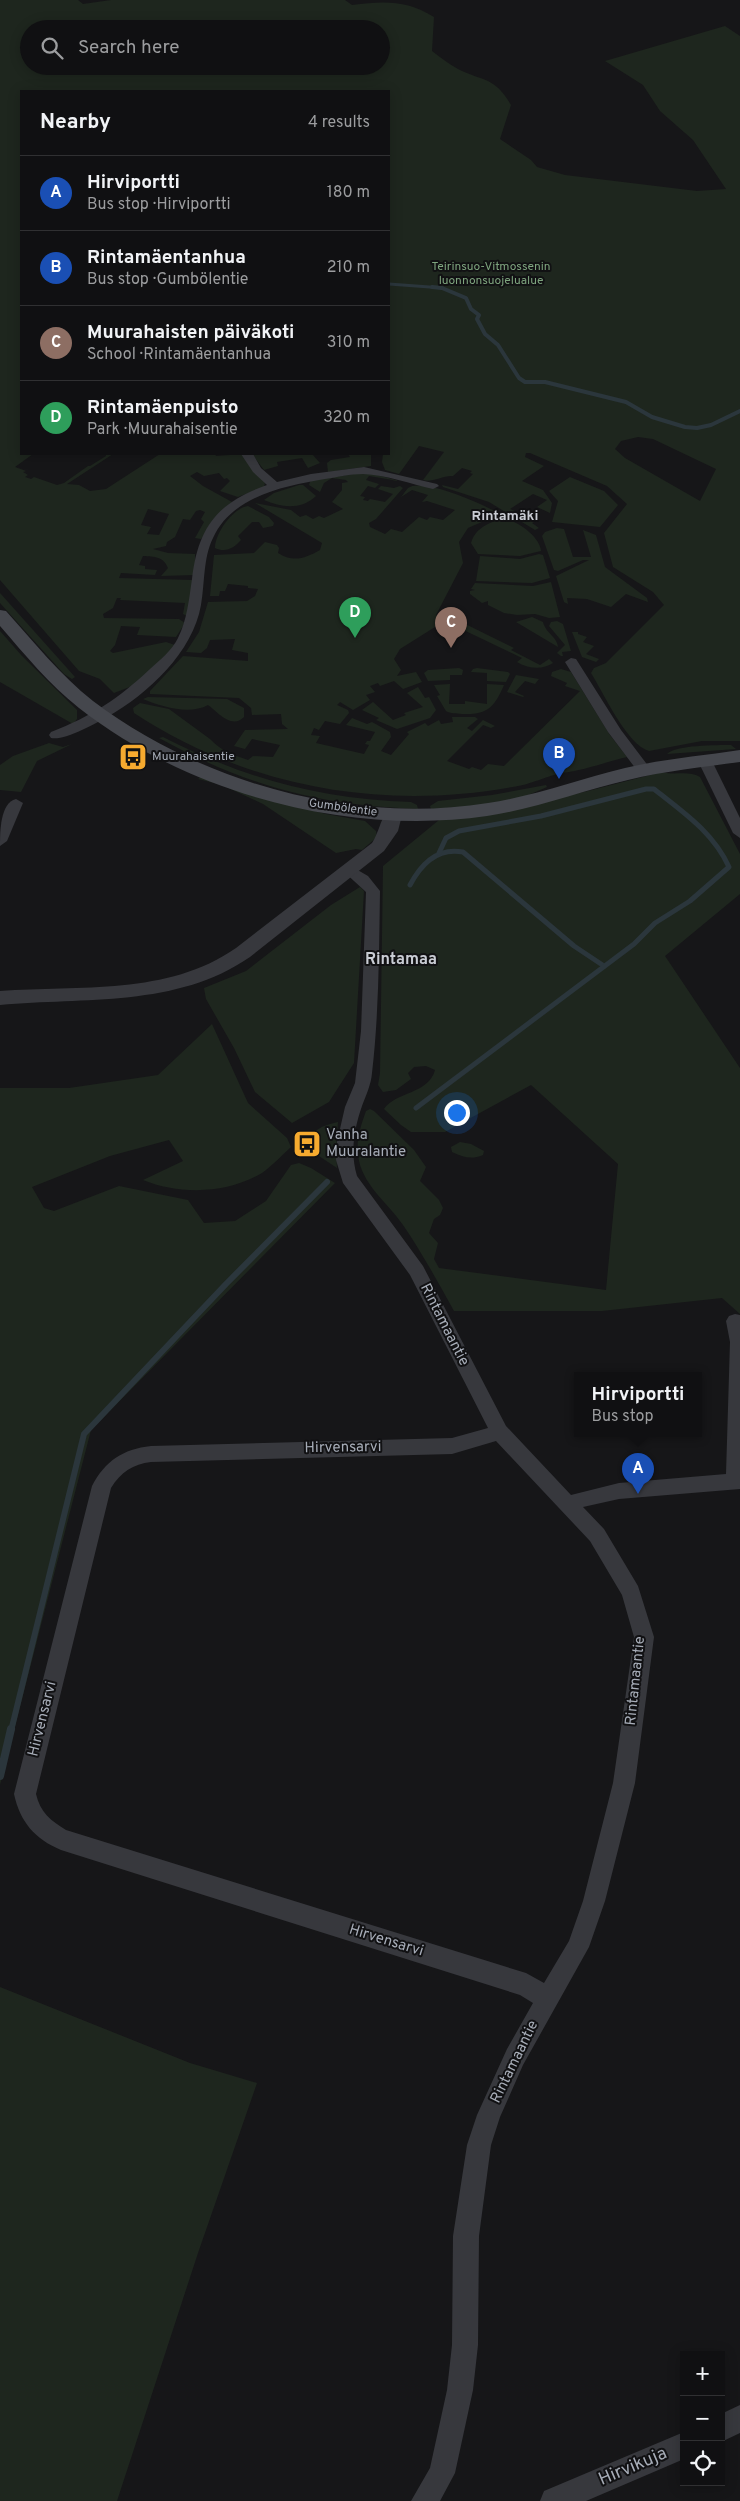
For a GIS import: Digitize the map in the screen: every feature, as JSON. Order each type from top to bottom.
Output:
[{"type":"main road","name":"Gumbölentie","points":[[0,615],[72,693],[102,716],[170,756],[251,788],[313,805],[393,815],[426,815],[486,810],[521,803],[644,770],[740,756]]},
{"type":"street","points":[[248,455],[257,470],[275,486]]},
{"type":"street","points":[[56,734],[102,716],[130,698],[166,661],[183,640],[192,615],[205,540],[216,522],[230,507],[275,486],[301,479],[363,470],[433,486]]},
{"type":"street","points":[[572,662],[615,732],[644,770]]},
{"type":"street","points":[[705,761],[740,834]]},
{"type":"street","points":[[0,841],[16,803]]},
{"type":"street","points":[[0,998],[38,994],[129,991],[194,979],[229,962],[252,947],[378,847],[389,831],[393,815]]},
{"type":"street","name":"Rintamaantie","points":[[349,870],[363,879],[373,891],[366,1065],[363,1083],[353,1107],[345,1142],[344,1160],[352,1183],[394,1237],[417,1271],[499,1432],[597,1534],[631,1592],[644,1638],[624,1783],[594,1901],[578,1947],[515,2057],[489,2115],[479,2145],[466,2236],[465,2345],[460,2390],[442,2473],[425,2501]]},
{"type":"street","points":[[568,1504],[619,1491],[737,1481],[738,1342],[735,1321]]},
{"type":"street","name":"Hirvensarvi","points":[[499,1432],[478,1440],[452,1446],[136,1455],[115,1467],[108,1473],[102,1486],[25,1794],[27,1808],[40,1827],[61,1838],[526,1985],[548,1999]]},
{"type":"street","points":[[725,2427],[740,2418]]},
{"type":"street","name":"Hirvikuja","points":[[554,2501],[680,2447]]},
{"type":"green space","name":"Teirinsuo-Vitmossenin luonnonsuojelualue","points":[[0,0],[78,0],[83,4],[111,0],[345,0],[352,5],[395,3],[414,7],[434,17],[432,51],[458,69],[494,84],[505,96],[511,105],[500,139],[531,160],[537,167],[565,175],[697,191],[726,189],[693,140],[660,111],[643,85],[605,61],[725,26],[740,36],[740,741],[702,741],[649,751],[641,747],[624,729],[591,673],[594,668],[606,663],[664,605],[653,592],[613,567],[604,533],[627,504],[607,486],[530,453],[526,453],[525,457],[544,466],[522,481],[543,490],[552,503],[550,513],[537,507],[547,500],[533,494],[510,509],[538,520],[532,523],[539,528],[535,530],[489,502],[443,487],[442,485],[458,489],[473,474],[470,473],[472,471],[462,468],[453,476],[423,480],[444,452],[419,446],[399,474],[385,470],[382,462],[383,455],[390,455],[390,90],[20,90],[20,455],[32,455],[15,467],[26,471],[23,472],[28,475],[25,477],[31,479],[34,477],[57,485],[64,483],[106,455],[111,455],[67,484],[79,485],[90,491],[106,489],[158,455],[244,455],[265,483],[264,487],[238,497],[220,491],[230,481],[227,478],[224,479],[219,473],[204,476],[197,472],[190,476],[203,486],[232,502],[201,539],[195,538],[204,522],[201,519],[205,512],[200,510],[196,511],[190,520],[183,519],[175,537],[167,542],[166,546],[153,549],[168,553],[195,554],[195,575],[161,576],[168,568],[164,561],[158,558],[143,556],[139,565],[145,566],[145,569],[157,570],[155,575],[121,573],[119,578],[193,580],[187,616],[183,614],[185,603],[120,600],[121,598],[117,598],[113,608],[103,614],[104,618],[179,619],[185,623],[176,637],[137,635],[140,627],[121,626],[115,645],[110,651],[113,653],[166,642],[175,645],[140,683],[114,693],[100,679],[79,671],[0,580]],"holes":[[[638,437],[653,439],[716,469],[700,501],[625,458],[615,449],[621,441]],[[148,509],[169,514],[159,535],[147,534],[151,527],[141,525]]]},
{"type":"green space","points":[[253,455],[313,455],[320,463],[308,468],[302,458],[277,462],[278,466],[264,470]]},
{"type":"green space","points":[[349,455],[371,455],[371,466],[328,472],[327,463],[331,460],[350,457]]},
{"type":"green space","points":[[367,472],[399,481],[369,476],[366,480],[379,484],[375,488],[368,486],[360,496],[365,497],[363,500],[368,501],[370,499],[385,502],[393,494],[378,489],[381,486],[394,488],[400,486],[403,488],[376,519],[369,523],[370,527],[385,534],[391,529],[402,532],[419,517],[427,520],[430,517],[443,520],[455,510],[427,501],[422,502],[428,495],[412,490],[401,497],[408,488],[416,486],[440,489],[500,514],[468,528],[459,542],[463,563],[436,615],[447,618],[447,615],[514,648],[511,650],[540,665],[549,659],[553,663],[540,668],[526,666],[517,662],[522,658],[451,624],[435,627],[400,649],[394,659],[401,670],[397,676],[416,672],[422,682],[403,689],[394,681],[380,686],[378,683],[370,686],[375,692],[366,695],[370,700],[353,710],[340,702],[337,705],[348,710],[349,713],[340,724],[325,721],[319,730],[314,728],[311,735],[320,736],[316,743],[364,754],[369,745],[365,744],[367,741],[370,741],[375,732],[346,725],[352,718],[367,724],[372,722],[390,732],[391,737],[381,751],[391,755],[409,734],[407,732],[425,723],[428,726],[439,720],[441,724],[453,722],[452,717],[475,717],[478,719],[467,728],[472,731],[483,720],[495,726],[491,728],[483,725],[447,761],[469,769],[472,767],[481,770],[488,764],[504,766],[580,691],[565,686],[567,683],[551,676],[552,672],[561,669],[571,672],[610,735],[627,757],[523,785],[472,793],[421,796],[371,794],[321,788],[272,776],[225,760],[178,739],[134,713],[133,708],[140,703],[169,709],[222,749],[232,754],[248,760],[253,756],[273,757],[280,745],[252,739],[245,749],[234,746],[245,730],[288,729],[282,724],[281,714],[252,715],[251,708],[239,698],[150,694],[150,691],[183,656],[248,661],[248,653],[232,650],[235,639],[210,640],[207,648],[201,653],[186,652],[199,632],[208,602],[247,601],[255,596],[258,589],[228,584],[225,591],[220,591],[219,596],[210,596],[214,555],[254,553],[265,542],[277,545],[279,548],[278,553],[294,559],[305,557],[320,550],[322,543],[255,503],[291,510],[300,517],[306,515],[313,519],[319,516],[324,518],[343,509],[332,502],[342,490],[342,483],[348,482],[332,478],[324,483],[320,492],[309,485],[310,482],[312,480]]},
{"type":"green space","points":[[570,477],[604,491],[618,505],[600,527],[552,522],[558,501],[549,491]]},
{"type":"green space","points":[[303,485],[316,496],[298,506],[278,505],[264,500],[274,493]]},
{"type":"green space","points":[[248,506],[269,517],[274,523],[273,526],[263,528],[259,522],[252,522],[238,536],[241,540],[236,545],[226,550],[215,548],[218,535],[226,522],[237,511]]},
{"type":"green space","points":[[502,518],[520,525],[532,534],[540,545],[541,551],[520,556],[478,554],[471,543],[476,533],[483,527]]},
{"type":"green space","points":[[557,528],[564,529],[573,557],[591,557],[583,530],[596,535],[605,567],[647,598],[648,602],[626,594],[611,607],[587,599],[567,598],[568,604],[564,602],[556,576],[589,560],[583,560],[558,571],[554,570],[542,536],[545,532]]},
{"type":"green space","points":[[539,554],[543,555],[550,578],[532,583],[476,581],[480,556],[520,559]]},
{"type":"green space","points":[[551,582],[560,617],[549,618],[535,614],[517,615],[504,613],[488,605],[488,601],[482,603],[470,594],[470,591],[475,590],[471,589],[475,583],[533,586]]},
{"type":"green space","points":[[0,593],[75,677],[72,679],[64,674],[0,603]]},
{"type":"green space","points":[[532,617],[543,622],[546,629],[556,640],[558,647],[516,622]]},
{"type":"green space","points":[[557,621],[563,624],[571,651],[562,652],[563,656],[557,653],[565,645],[549,626],[551,622]]},
{"type":"green space","points":[[0,631],[22,656],[77,710],[77,719],[73,724],[0,682]]},
{"type":"green space","points":[[572,632],[578,632],[578,634],[587,637],[583,642],[594,646],[586,654],[599,659],[596,662],[582,657]]},
{"type":"green space","points":[[459,668],[463,670],[462,675],[450,675],[450,680],[428,681],[424,673],[428,670]]},
{"type":"green space","points":[[477,668],[508,672],[510,674],[506,682],[487,681],[487,673],[471,672]]},
{"type":"green space","points":[[516,675],[539,679],[535,684],[525,681],[515,692],[523,697],[507,692]]},
{"type":"green space","points":[[450,684],[449,704],[465,704],[465,701],[487,704],[487,684],[504,685],[497,699],[489,708],[478,713],[462,714],[446,711],[437,696],[440,695],[434,685]]},
{"type":"green space","points":[[418,687],[425,698],[429,697],[436,710],[430,718],[397,729],[376,720],[379,718],[362,710],[373,702],[393,720],[406,715],[404,713],[423,707],[407,693]]},
{"type":"green space","points":[[148,697],[227,699],[244,708],[244,717],[234,721],[229,720],[208,705],[185,710],[176,709],[143,699]]},
{"type":"green space","points":[[163,737],[224,764],[284,784],[345,796],[411,802],[417,805],[418,809],[348,803],[315,798],[284,790],[222,768],[159,738]]},
{"type":"green space","points":[[49,743],[63,747],[72,744],[37,761],[21,792],[0,790],[0,765],[13,756]]},
{"type":"green space","points":[[731,745],[736,749],[667,754],[671,751],[687,747]]},
{"type":"green space","points":[[662,772],[691,774],[700,777],[740,854],[740,894],[665,956],[740,1068],[740,1314],[722,1298],[602,1311],[454,1311],[410,1236],[364,1175],[358,1155],[358,1138],[366,1111],[370,1109],[374,1111],[414,1150],[426,1167],[420,1181],[439,1200],[443,1208],[440,1215],[434,1219],[429,1233],[438,1243],[434,1259],[439,1268],[606,1290],[618,1164],[531,1085],[445,1132],[411,1132],[384,1109],[389,1103],[426,1084],[432,1078],[435,1070],[426,1066],[414,1067],[408,1073],[411,1079],[396,1090],[383,1092],[378,1085],[380,1073],[383,866],[439,820],[584,792]]},
{"type":"green space","points":[[202,776],[269,800],[365,821],[376,831],[377,837],[362,850],[356,849],[336,853],[263,804],[222,785],[198,779]]},
{"type":"green space","points":[[546,785],[547,787],[519,799],[475,806],[431,809],[430,806],[438,801],[492,795]]},
{"type":"green space","points":[[360,887],[364,891],[354,1063],[329,1102],[292,1123],[255,1092],[234,1048],[206,999],[204,988],[246,971],[331,905]]},
{"type":"green space","points":[[212,1024],[248,1103],[287,1138],[291,1147],[266,1170],[248,1180],[219,1188],[188,1190],[157,1185],[143,1180],[183,1161],[169,1140],[110,1156],[32,1187],[44,1208],[54,1211],[119,1186],[188,1200],[204,1223],[235,1221],[266,1201],[291,1165],[299,1163],[335,1183],[91,1430],[0,1785],[0,1088],[69,1088],[158,1075]]},
{"type":"green space","points":[[338,1122],[337,1168],[319,1156],[308,1142],[317,1130]]},
{"type":"green space","points":[[460,1142],[471,1144],[484,1151],[483,1155],[467,1157],[452,1152],[451,1147]]},
{"type":"green space","points":[[0,1987],[190,2063],[257,2083],[198,2253],[117,2501],[0,2501]]},
{"type":"waterway","points":[[390,284],[439,288]]},
{"type":"waterway","points":[[432,287],[439,288]]},
{"type":"waterway","points":[[439,288],[466,298],[471,309],[479,315],[477,319],[485,334],[498,345],[519,378],[525,382],[545,382],[626,402],[652,417],[685,427],[697,428],[711,425],[740,411]]},
{"type":"waterway","points":[[416,1108],[634,944],[655,923],[690,901],[729,867],[715,843],[706,833],[654,789],[646,789],[541,816],[459,831],[446,838],[439,853]]},
{"type":"waterway","points":[[410,885],[419,870],[431,859],[445,852],[463,852],[574,946],[604,966]]},
{"type":"waterway","points":[[11,1731],[84,1434],[226,1284],[327,1182]]},
{"type":"waterway","points":[[0,1776],[11,1729]]},
{"type":"place","name":"Rintamäenpuisto","points":[[355,638]]},
{"type":"place","name":"Muurahaisten päiväkoti","points":[[451,648]]},
{"type":"place","name":"Muurahaisentie","points":[[133,757]]},
{"type":"place","name":"Rintamäentanhua","points":[[559,779]]},
{"type":"place","name":"Vanha Muuralantie","points":[[307,1144]]},
{"type":"place","name":"Hirviportti","points":[[638,1494]]},
{"type":"district","name":"Rintamäki","points":[[505,516]]},
{"type":"district","name":"Rintamaa","points":[[401,960]]}]
